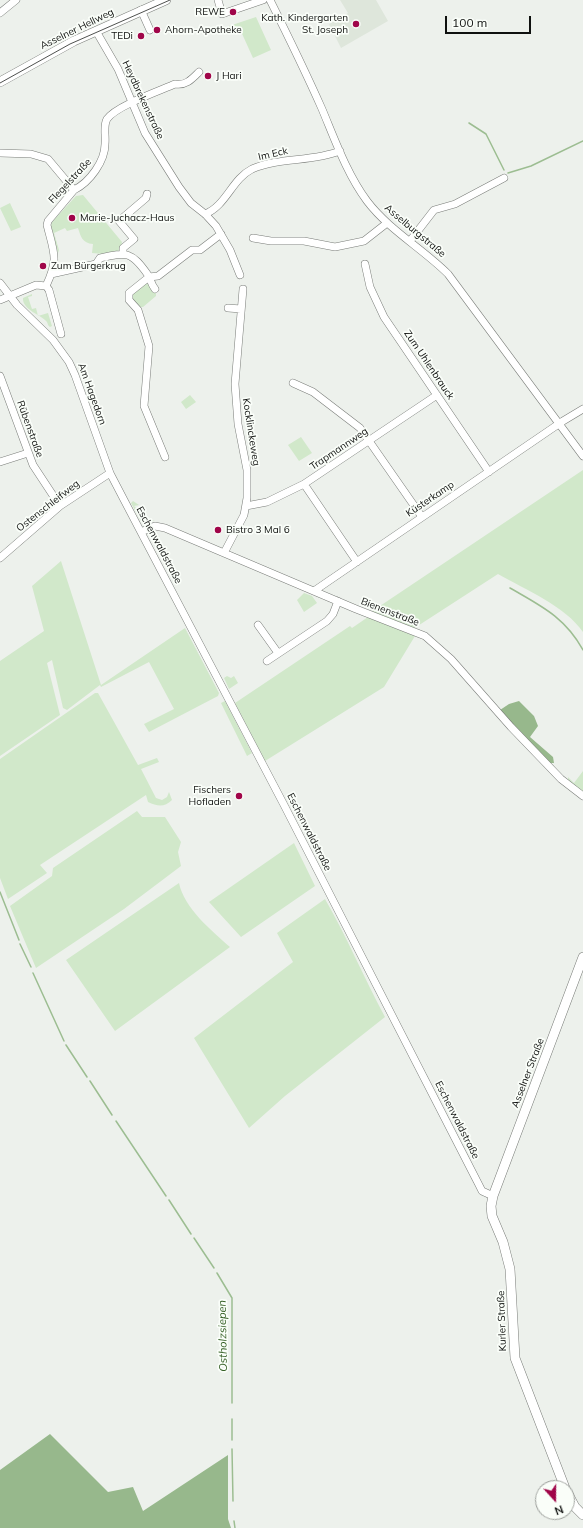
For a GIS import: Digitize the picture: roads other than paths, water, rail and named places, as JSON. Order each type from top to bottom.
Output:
[{"type":"main road","name":"Asselner Hellweg","points":[[0,82],[61,47],[141,10],[151,3],[166,0]]},
{"type":"main road","name":"Asselner Straße","points":[[494,1196],[583,957]]},
{"type":"main road","name":"Kurler Straße","points":[[494,1196],[491,1206],[492,1216],[503,1242],[510,1269],[515,1358],[562,1480]]},
{"type":"main road","points":[[575,1506],[583,1516]]},
{"type":"street","points":[[0,13],[16,0]]},
{"type":"street","points":[[218,0],[222,14],[263,0]]},
{"type":"street","name":"Asselburgstraße","points":[[270,0],[308,79],[351,175],[367,201],[387,223],[448,274],[583,456]]},
{"type":"street","points":[[141,10],[150,30]]},
{"type":"street","name":"Heydbrekenstraße","points":[[96,31],[118,69],[145,133],[179,187],[191,202],[205,214],[221,234],[234,258],[240,275]]},
{"type":"street","name":"Flegelstraße","points":[[46,286],[52,274],[55,256],[47,225],[48,221],[74,190],[82,184],[102,161],[105,151],[105,126],[108,119],[118,110],[133,103],[175,84],[181,85],[189,82],[199,72]]},
{"type":"street","name":"Im Eck","points":[[205,214],[218,206],[234,184],[250,170],[270,163],[340,151]]},
{"type":"street","points":[[0,153],[31,154],[44,157],[51,162],[74,190]]},
{"type":"street","points":[[410,241],[434,210],[455,204],[472,193],[504,178]]},
{"type":"street","points":[[122,253],[123,248],[134,239],[119,221],[146,198],[147,194]]},
{"type":"street","points":[[253,238],[271,241],[304,241],[335,247],[364,242],[387,223]]},
{"type":"street","points":[[165,457],[144,406],[150,346],[138,310],[129,300],[129,293],[149,277],[158,276],[192,250],[200,250],[221,234]]},
{"type":"street","points":[[52,274],[96,264],[100,258],[122,253],[132,256],[149,277],[150,283],[155,289]]},
{"type":"street","name":"Zum Uhlenbrauck","points":[[365,264],[370,287],[384,317],[489,472]]},
{"type":"street","name":"Am Hagedorn","points":[[0,283],[9,296],[53,340],[69,362],[110,473]]},
{"type":"street","points":[[0,300],[36,285],[46,286],[49,290],[61,334]]},
{"type":"street","name":"Kocklinckeweg","points":[[224,553],[228,542],[240,524],[246,506],[247,470],[238,424],[235,384],[243,289]]},
{"type":"street","points":[[228,308],[241,309]]},
{"type":"street","name":"Rübenstraße","points":[[0,376],[33,465],[60,506]]},
{"type":"street","points":[[293,382],[313,392],[360,428],[422,517]]},
{"type":"street","name":"Trapmannweg","points":[[246,506],[256,506],[267,502],[304,484],[437,395]]},
{"type":"street","name":"Küsterkamp","points":[[314,591],[558,424],[583,409]]},
{"type":"street","points":[[0,462],[28,453]]},
{"type":"street","name":"Ostenschleifweg","points":[[0,558],[60,506],[110,473]]},
{"type":"street","name":"Eschenwaldstraße","points":[[110,473],[482,1191],[494,1196]]},
{"type":"street","points":[[304,484],[357,562]]},
{"type":"street","name":"Bienenstraße","points":[[141,532],[155,526],[159,526],[338,602],[414,631],[430,639],[462,671],[511,728],[561,779],[583,796]]},
{"type":"street","points":[[267,661],[326,621],[333,614],[338,602]]},
{"type":"street","points":[[258,625],[278,653]]},
{"type":"waterway","points":[[469,123],[486,134],[504,170]]},
{"type":"waterway","points":[[508,173],[531,166],[583,141]]},
{"type":"waterway","points":[[510,588],[551,613],[568,629],[583,650]]},
{"type":"waterway","name":"Ostholzsiepen","points":[[0,892],[19,940]]},
{"type":"waterway","name":"Ostholzsiepen","points":[[20,944],[31,967]]},
{"type":"waterway","name":"Ostholzsiepen","points":[[33,973],[64,1041]]},
{"type":"waterway","name":"Ostholzsiepen","points":[[66,1045],[87,1077]]},
{"type":"waterway","name":"Ostholzsiepen","points":[[90,1081],[112,1115]]},
{"type":"waterway","name":"Ostholzsiepen","points":[[116,1121],[166,1196]]},
{"type":"waterway","name":"Ostholzsiepen","points":[[169,1200],[191,1234]]},
{"type":"waterway","name":"Ostholzsiepen","points":[[194,1238],[214,1268]]},
{"type":"waterway","name":"Ostholzsiepen","points":[[217,1273],[232,1298],[232,1403]]},
{"type":"waterway","name":"Ostholzsiepen","points":[[232,1419],[232,1440]]},
{"type":"waterway","name":"Ostholzsiepen","points":[[232,1449],[233,1501]]},
{"type":"waterway","name":"Ostholzsiepen","points":[[234,1521],[235,1528]]},
{"type":"tram line","points":[[0,83],[70,44],[170,0]]},
{"type":"place","name":"REWE","points":[[233,12]]},
{"type":"place","name":"Kath. Kindergarten St. Joseph","points":[[356,24]]},
{"type":"place","name":"Ahorn-Apotheke","points":[[157,30]]},
{"type":"place","name":"TEDi","points":[[141,36]]},
{"type":"place","name":"J Hari","points":[[208,76]]},
{"type":"place","name":"Marie-Juchacz-Haus","points":[[72,218]]},
{"type":"place","name":"Zum Bürgerkrug","points":[[43,266]]},
{"type":"place","name":"Bistro 3 Mal 6","points":[[218,530]]},
{"type":"place","name":"Fischers Hofladen","points":[[239,796]]}]
